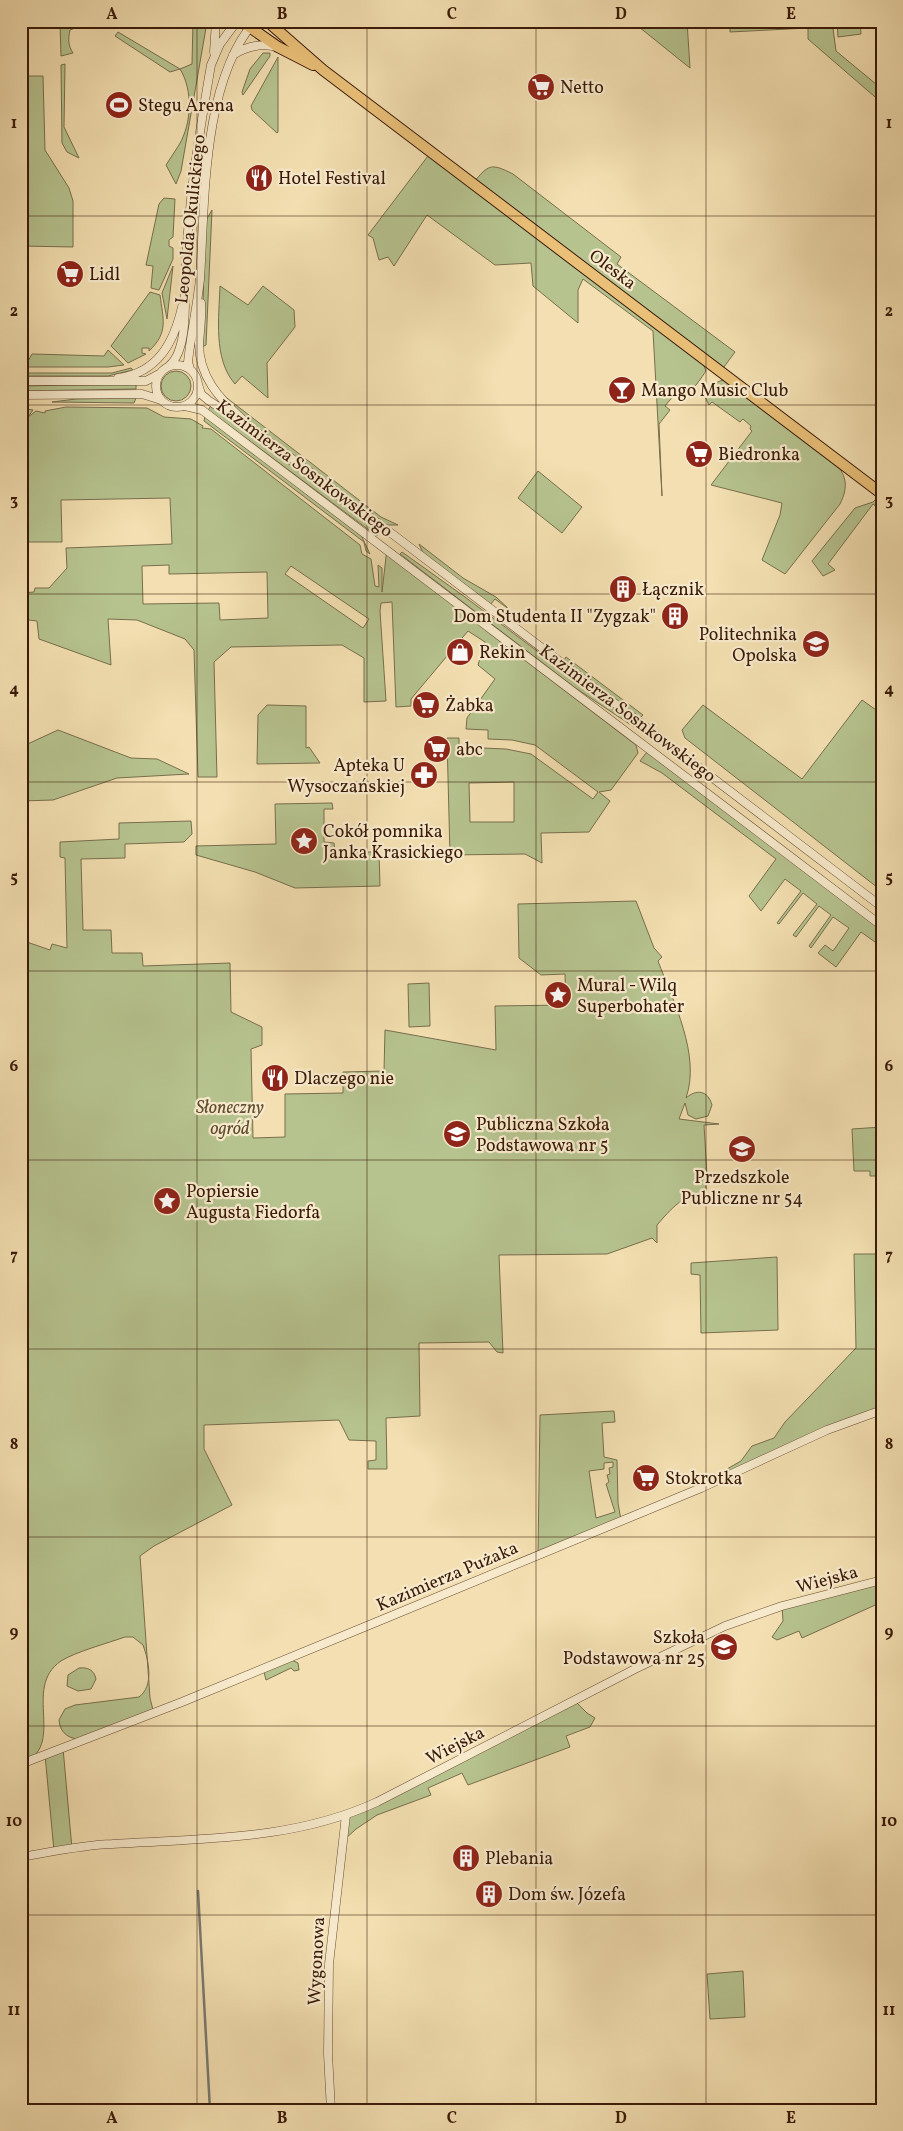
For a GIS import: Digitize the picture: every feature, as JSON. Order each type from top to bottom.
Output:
[{"type":"main road","name":"Oleska","points":[[267,21],[323,70],[882,494]]},
{"type":"main road","name":"Oleska","points":[[248,23],[278,47],[323,70]]},
{"type":"street","points":[[213,58],[216,21]]},
{"type":"street","name":"Leopolda Okulickiego","points":[[169,366],[176,358],[185,322],[190,207],[213,58],[230,29],[237,21]]},
{"type":"street","name":"Leopolda Okulickiego","points":[[190,369],[189,351],[200,278],[205,188],[218,102],[231,56],[248,23]]},
{"type":"street","points":[[231,56],[252,46],[278,47]]},
{"type":"street","points":[[200,278],[200,352],[204,371],[218,396],[255,431]]},
{"type":"street","points":[[100,380],[134,374],[145,369],[163,355],[174,337],[185,293]]},
{"type":"street","points":[[21,381],[146,381],[169,366],[181,365],[190,369],[198,384],[195,396],[185,406],[173,407],[161,400],[142,394],[21,395]]},
{"type":"street","points":[[159,374],[156,390],[161,400]]},
{"type":"street","name":"Kazimierza Sosnkowskiego","points":[[198,384],[201,394],[208,400],[255,431],[882,907]]},
{"type":"street","name":"Kazimierza Sosnkowskiego","points":[[185,406],[202,410],[342,514],[882,926]]},
{"type":"street","name":"Kazimierza Pużaka","points":[[21,1764],[182,1702],[701,1488],[827,1430],[882,1410]]},
{"type":"street","name":"Wiejska","points":[[21,1857],[110,1844],[258,1836],[309,1826],[346,1815],[377,1802],[635,1669],[725,1626],[782,1606],[882,1580]]},
{"type":"street","name":"Wygonowa","points":[[331,2110],[328,2054],[329,1964],[346,1815]]},
{"type":"green space","points":[[64,21],[71,21],[75,28],[70,30],[69,37],[69,45],[73,53],[61,56],[60,24]]},
{"type":"green space","points":[[193,21],[205,21],[206,28],[181,171],[176,184],[166,165],[183,136],[188,117],[189,96],[180,69],[192,64]]},
{"type":"green space","points":[[632,21],[687,21],[690,68],[639,27]]},
{"type":"green space","points":[[730,21],[832,21],[836,51],[882,89],[882,103],[808,39],[808,28],[730,32]]},
{"type":"green space","points":[[837,21],[860,21],[861,34],[838,37]]},
{"type":"green space","points":[[118,32],[180,69],[170,72],[115,36]]},
{"type":"green space","points":[[263,53],[270,53],[270,56],[243,95],[242,92],[250,69]]},
{"type":"green space","points":[[278,57],[277,133],[252,110],[251,106]]},
{"type":"green space","points":[[65,64],[64,127],[79,158],[67,152],[62,143],[61,65]]},
{"type":"green space","points":[[21,76],[43,76],[45,150],[69,188],[73,201],[73,247],[21,246]]},
{"type":"green space","points":[[431,152],[473,183],[483,172],[491,167],[500,168],[513,174],[621,257],[617,264],[735,352],[721,371],[700,356],[706,371],[700,380],[687,392],[680,388],[665,406],[670,410],[659,424],[662,496],[653,331],[583,279],[578,290],[578,323],[533,286],[531,263],[495,265],[427,215],[394,266],[388,257],[379,260],[373,238],[368,235]]},
{"type":"green space","points":[[164,198],[175,199],[173,237],[169,240],[169,246],[173,248],[173,259],[159,290],[151,288],[153,266],[146,265],[159,204]]},
{"type":"green space","points":[[212,210],[206,345],[202,347],[205,222]]},
{"type":"green space","points":[[21,260],[24,260],[24,355],[29,355],[21,367]]},
{"type":"green space","points":[[173,266],[167,319],[162,293]]},
{"type":"green space","points":[[220,286],[248,305],[263,286],[294,310],[295,327],[267,363],[268,398],[242,376],[235,384],[228,374],[220,350]]},
{"type":"green space","points":[[150,292],[160,295],[163,325],[160,338],[149,351],[149,348],[142,348],[142,353],[146,354],[128,363],[111,346]]},
{"type":"green space","points":[[108,350],[124,365],[108,367],[25,367],[32,354],[104,356]]},
{"type":"green space","points":[[131,368],[133,370],[108,376],[21,376],[21,373],[112,373]]},
{"type":"green space","points":[[176,371],[187,375],[191,386],[187,397],[176,401],[165,397],[161,386],[165,375]]},
{"type":"green space","points":[[724,380],[843,473],[845,491],[840,504],[785,574],[762,560],[780,515],[782,503],[711,485],[752,431],[750,429],[751,426],[743,419],[740,422],[712,402],[709,405],[705,397],[715,384]]},
{"type":"green space","points":[[136,384],[136,389],[21,391],[21,386]]},
{"type":"green space","points":[[223,395],[381,517],[398,525],[385,525],[241,415]]},
{"type":"green space","points":[[136,398],[134,403],[52,402],[76,399]]},
{"type":"green space","points":[[211,406],[367,522],[379,534],[377,536],[208,410]]},
{"type":"green space","points":[[66,407],[147,408],[164,417],[191,419],[203,426],[202,428],[211,429],[360,545],[362,554],[371,559],[375,586],[379,587],[378,565],[382,568],[382,592],[387,548],[489,633],[636,745],[638,753],[611,790],[599,792],[610,801],[589,832],[541,833],[542,863],[525,854],[450,855],[447,738],[459,738],[459,747],[506,749],[531,754],[593,799],[598,792],[535,745],[512,740],[488,739],[488,730],[466,729],[467,718],[495,679],[478,665],[485,642],[468,631],[411,699],[411,706],[396,707],[392,602],[381,603],[380,611],[386,701],[364,702],[364,658],[342,645],[231,647],[214,662],[217,777],[198,777],[194,650],[185,639],[137,620],[108,619],[111,665],[39,639],[37,621],[21,619],[21,593],[34,592],[35,588],[49,588],[67,568],[66,548],[172,544],[170,498],[61,500],[62,542],[21,542],[21,408],[33,410],[28,417],[36,411],[45,413],[45,411]],"holes":[[[169,565],[169,574],[267,572],[268,618],[220,620],[219,603],[143,604],[142,566]],[[291,566],[369,619],[363,628],[285,574]],[[514,782],[514,822],[470,822],[469,783]]]},
{"type":"green space","points":[[205,416],[361,535],[370,554],[366,551],[364,542],[204,421]]},
{"type":"green space","points":[[538,471],[582,507],[562,533],[518,498]]},
{"type":"green space","points":[[876,499],[882,500],[882,511],[873,504],[828,564],[835,570],[823,576],[812,561],[855,508],[873,502]]},
{"type":"green space","points":[[419,544],[463,578],[496,597],[510,610],[495,599],[490,605],[423,553]]},
{"type":"green space","points":[[402,552],[636,725],[634,727],[574,687],[400,554]]},
{"type":"green space","points":[[566,657],[643,715],[640,718],[564,660]]},
{"type":"green space","points":[[862,700],[879,712],[882,710],[882,891],[685,738],[682,730],[703,705],[802,779]]},
{"type":"green space","points":[[267,705],[306,706],[306,748],[309,747],[320,763],[257,764],[258,715]]},
{"type":"green space","points":[[58,730],[131,758],[157,759],[189,774],[117,778],[53,800],[21,801],[21,747]]},
{"type":"green space","points":[[650,748],[882,926],[882,947],[861,932],[836,967],[818,953],[825,945],[833,951],[849,928],[833,917],[811,948],[809,946],[831,915],[819,906],[796,937],[793,935],[817,904],[803,893],[779,924],[777,923],[801,891],[785,879],[761,911],[749,896],[776,859],[662,773],[640,761]]},
{"type":"green space","points":[[332,803],[333,809],[324,809],[324,842],[334,843],[335,852],[379,852],[380,886],[295,888],[255,872],[196,855],[196,846],[276,844],[275,804]]},
{"type":"green space","name":"Słoneczny ogród","points":[[191,821],[192,834],[184,842],[125,844],[125,858],[81,859],[83,930],[111,930],[112,953],[142,953],[143,966],[230,963],[231,1012],[262,1027],[262,1045],[251,1049],[253,1138],[285,1137],[285,1094],[343,1093],[343,1072],[384,1071],[385,1030],[496,1050],[495,1006],[566,1005],[565,974],[541,975],[519,958],[518,904],[636,901],[654,948],[662,957],[658,961],[688,1046],[690,1081],[686,1098],[694,1093],[701,1092],[708,1096],[712,1105],[708,1116],[696,1119],[688,1115],[685,1103],[679,1119],[719,1124],[704,1125],[707,1175],[706,1193],[685,1199],[667,1213],[657,1225],[657,1243],[652,1238],[607,1254],[499,1255],[503,1353],[497,1352],[489,1342],[419,1343],[420,1416],[386,1418],[387,1469],[368,1469],[368,1461],[376,1460],[376,1441],[349,1440],[339,1420],[204,1425],[204,1449],[232,1505],[154,1546],[140,1556],[147,1660],[143,1645],[133,1637],[125,1637],[83,1651],[61,1661],[50,1672],[44,1686],[44,1731],[41,1744],[35,1756],[21,1764],[21,940],[50,950],[52,944],[67,948],[65,858],[60,857],[60,842],[119,839],[119,823]]},
{"type":"green space","points":[[429,983],[430,1026],[409,1027],[408,984]]},
{"type":"green space","points":[[882,1127],[882,1176],[870,1176],[870,1171],[854,1171],[852,1129]]},
{"type":"green space","points":[[854,1254],[876,1254],[877,1295],[882,1296],[882,1410],[729,1475],[727,1469],[741,1461],[752,1446],[774,1438],[785,1422],[856,1348]]},
{"type":"green space","points":[[777,1257],[778,1330],[701,1333],[700,1275],[691,1274],[691,1263]]},
{"type":"green space","points":[[614,1411],[615,1422],[602,1423],[604,1457],[617,1460],[618,1503],[621,1520],[538,1554],[540,1415]],"holes":[[[613,1462],[613,1467],[609,1468],[610,1474],[607,1475],[609,1482],[606,1484],[615,1512],[596,1518],[589,1471],[604,1469],[604,1463]]]},
{"type":"green space","points":[[882,1580],[882,1602],[802,1638],[799,1631],[777,1640],[772,1637],[783,1621],[782,1606]]},
{"type":"green space","points":[[287,1658],[298,1663],[299,1670],[294,1671],[291,1668],[266,1680],[263,1668]]},
{"type":"green space","points":[[79,1668],[88,1669],[94,1673],[96,1679],[91,1689],[78,1691],[67,1686],[68,1675]]},
{"type":"green space","points":[[149,1678],[153,1710],[90,1738],[79,1739],[70,1737],[61,1729],[59,1720],[65,1709],[75,1705],[139,1697],[144,1692]]},
{"type":"green space","points":[[574,1700],[595,1718],[590,1727],[566,1736],[570,1747],[468,1785],[462,1773],[428,1788],[431,1795],[377,1815],[356,1829],[343,1841],[346,1815]]},
{"type":"green space","points":[[63,1748],[72,1849],[54,1851],[45,1755]]},
{"type":"green space","points":[[743,1971],[745,2017],[710,2019],[707,1974]]},
{"type":"waterway","points":[[198,1891],[210,2110]]},
{"type":"place","name":"Netto","points":[[541,87]]},
{"type":"place","name":"Stegu Arena","points":[[119,105]]},
{"type":"place","name":"Hotel Festival","points":[[259,178]]},
{"type":"place","name":"Lidl","points":[[70,274]]},
{"type":"place","name":"Mango Music Club","points":[[622,390]]},
{"type":"place","name":"Biedronka","points":[[699,454]]},
{"type":"place","name":"Łącznik","points":[[623,589]]},
{"type":"place","name":"Dom Studenta II \"Zygzak\"","points":[[675,616]]},
{"type":"place","name":"Politechnika Opolska","points":[[816,644]]},
{"type":"place","name":"Rekin","points":[[460,652]]},
{"type":"place","name":"Żabka","points":[[426,705]]},
{"type":"place","name":"abc","points":[[437,749]]},
{"type":"place","name":"Apteka U Wysoczańskiej","points":[[424,775]]},
{"type":"place","name":"Cokół pomnika Janka Krasickiego","points":[[304,841]]},
{"type":"place","name":"Mural - Wilq Superbohater","points":[[558,995]]},
{"type":"place","name":"Dlaczego nie","points":[[275,1078]]},
{"type":"place","name":"Publiczna Szkoła Podstawowa nr 5","points":[[457,1134]]},
{"type":"place","name":"Przedszkole Publiczne nr 54","points":[[742,1149]]},
{"type":"place","name":"Popiersie Augusta Fiedorfa","points":[[167,1201]]},
{"type":"place","name":"Stokrotka","points":[[646,1478]]},
{"type":"place","name":"Szkoła Podstawowa nr 25","points":[[724,1647]]},
{"type":"place","name":"Plebania","points":[[466,1858]]},
{"type":"place","name":"Dom św. Józefa","points":[[489,1894]]}]
